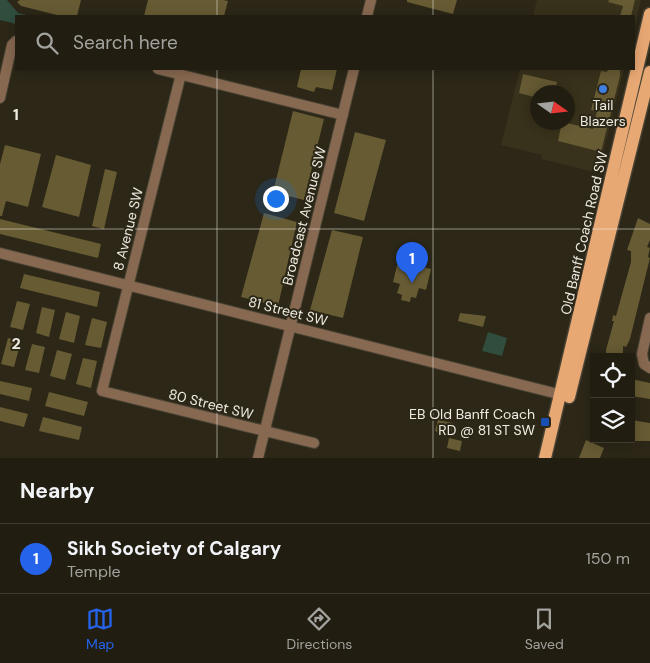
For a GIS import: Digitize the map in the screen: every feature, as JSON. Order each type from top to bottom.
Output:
[{"type":"main road","name":"Old Banff Coach Road SW","points":[[554,458],[565,395],[650,14]]},
{"type":"main road","name":"Old Banff Coach Road SW","points":[[545,458],[565,395],[650,72]]},
{"type":"street","points":[[367,15],[370,0]]},
{"type":"street","points":[[0,98],[12,45],[15,42]]},
{"type":"street","points":[[162,70],[343,115]]},
{"type":"street","name":"Broadcast Avenue SW","points":[[258,458],[354,70]]},
{"type":"street","name":"8 Avenue SW","points":[[102,391],[180,74]]},
{"type":"street","name":"81 Street SW","points":[[0,253],[565,395]]},
{"type":"street","points":[[650,318],[642,354],[644,364],[650,368]]},
{"type":"street","name":"80 Street SW","points":[[102,391],[314,443]]},
{"type":"shaded area","points":[[537,0],[641,0],[635,26],[635,15],[533,15]]},
{"type":"shaded area","points":[[520,70],[624,70],[598,173],[541,159],[542,155],[501,145]]},
{"type":"green space","points":[[0,0],[7,0],[18,13],[27,15],[15,15],[15,24],[0,20]]},
{"type":"green space","points":[[488,332],[507,338],[502,356],[482,351]]},
{"type":"building","points":[[20,0],[81,0],[77,15],[57,15],[21,6],[17,2]]},
{"type":"building","points":[[148,0],[228,1],[224,15],[144,15]]},
{"type":"building","points":[[407,0],[457,0],[453,14],[407,2]]},
{"type":"building","points":[[609,0],[635,0],[631,15],[620,15],[623,6],[608,2]]},
{"type":"building","points":[[301,70],[337,70],[332,90],[316,87],[314,92],[297,87]]},
{"type":"building","points":[[620,70],[601,152],[558,141],[560,130],[575,130],[575,125],[593,129],[597,111],[591,110],[601,71]]},
{"type":"building","points":[[523,74],[557,82],[556,85],[530,85],[530,96],[519,93]]},
{"type":"building","points":[[293,111],[324,119],[304,200],[273,192]]},
{"type":"building","points":[[355,132],[386,140],[364,221],[334,213]]},
{"type":"building","points":[[5,145],[41,154],[28,207],[6,201],[2,216],[0,216],[0,164]]},
{"type":"building","points":[[56,155],[91,165],[79,217],[42,207]]},
{"type":"building","points":[[105,169],[117,172],[104,229],[92,226]]},
{"type":"building","points":[[264,213],[297,222],[278,306],[241,297]]},
{"type":"building","points":[[638,218],[650,224],[650,240],[647,247],[650,248],[648,257],[650,258],[630,339],[626,347],[623,346],[623,353],[606,353],[614,321],[612,321],[613,315],[616,316],[631,262],[631,251],[627,250]]},
{"type":"building","points":[[0,219],[101,244],[98,258],[0,234]]},
{"type":"building","points":[[332,230],[363,237],[343,318],[310,310]]},
{"type":"building","points":[[398,261],[431,269],[426,290],[419,288],[416,298],[411,297],[410,302],[401,300],[402,295],[397,293],[400,284],[393,282]]},
{"type":"building","points":[[24,274],[100,292],[97,307],[20,288]]},
{"type":"building","points":[[17,301],[30,304],[23,330],[10,327]]},
{"type":"building","points":[[42,307],[55,310],[49,337],[36,333]]},
{"type":"building","points":[[66,312],[80,316],[74,343],[59,339]]},
{"type":"building","points":[[460,313],[486,316],[483,327],[458,321]]},
{"type":"building","points":[[92,318],[107,322],[101,348],[85,345]]},
{"type":"building","points":[[8,338],[21,341],[14,367],[1,364]]},
{"type":"building","points":[[32,344],[45,347],[39,373],[25,370]]},
{"type":"building","points":[[57,350],[72,354],[65,380],[50,376]]},
{"type":"building","points":[[83,358],[97,361],[91,388],[76,384]]},
{"type":"building","points":[[635,380],[650,383],[650,399],[635,397]]},
{"type":"building","points":[[0,381],[32,388],[29,401],[0,394]]},
{"type":"building","points":[[49,392],[88,402],[84,416],[45,406]]},
{"type":"building","points":[[0,407],[28,414],[24,427],[0,421]]},
{"type":"building","points":[[43,417],[82,427],[79,440],[39,431]]},
{"type":"building","points":[[438,420],[453,423],[450,437],[435,431]]},
{"type":"building","points":[[635,421],[650,423],[650,441],[635,441]]},
{"type":"building","points":[[449,438],[462,441],[460,451],[447,448]]},
{"type":"building","points":[[586,440],[604,448],[600,458],[579,458]]},
{"type":"place","name":"Tail Blazers","points":[[603,89]]},
{"type":"place","name":"Sikh Society of Calgary","points":[[412,283]]},
{"type":"place","name":"EB Old Banff Coach RD @ 81 ST SW","points":[[545,422]]}]
